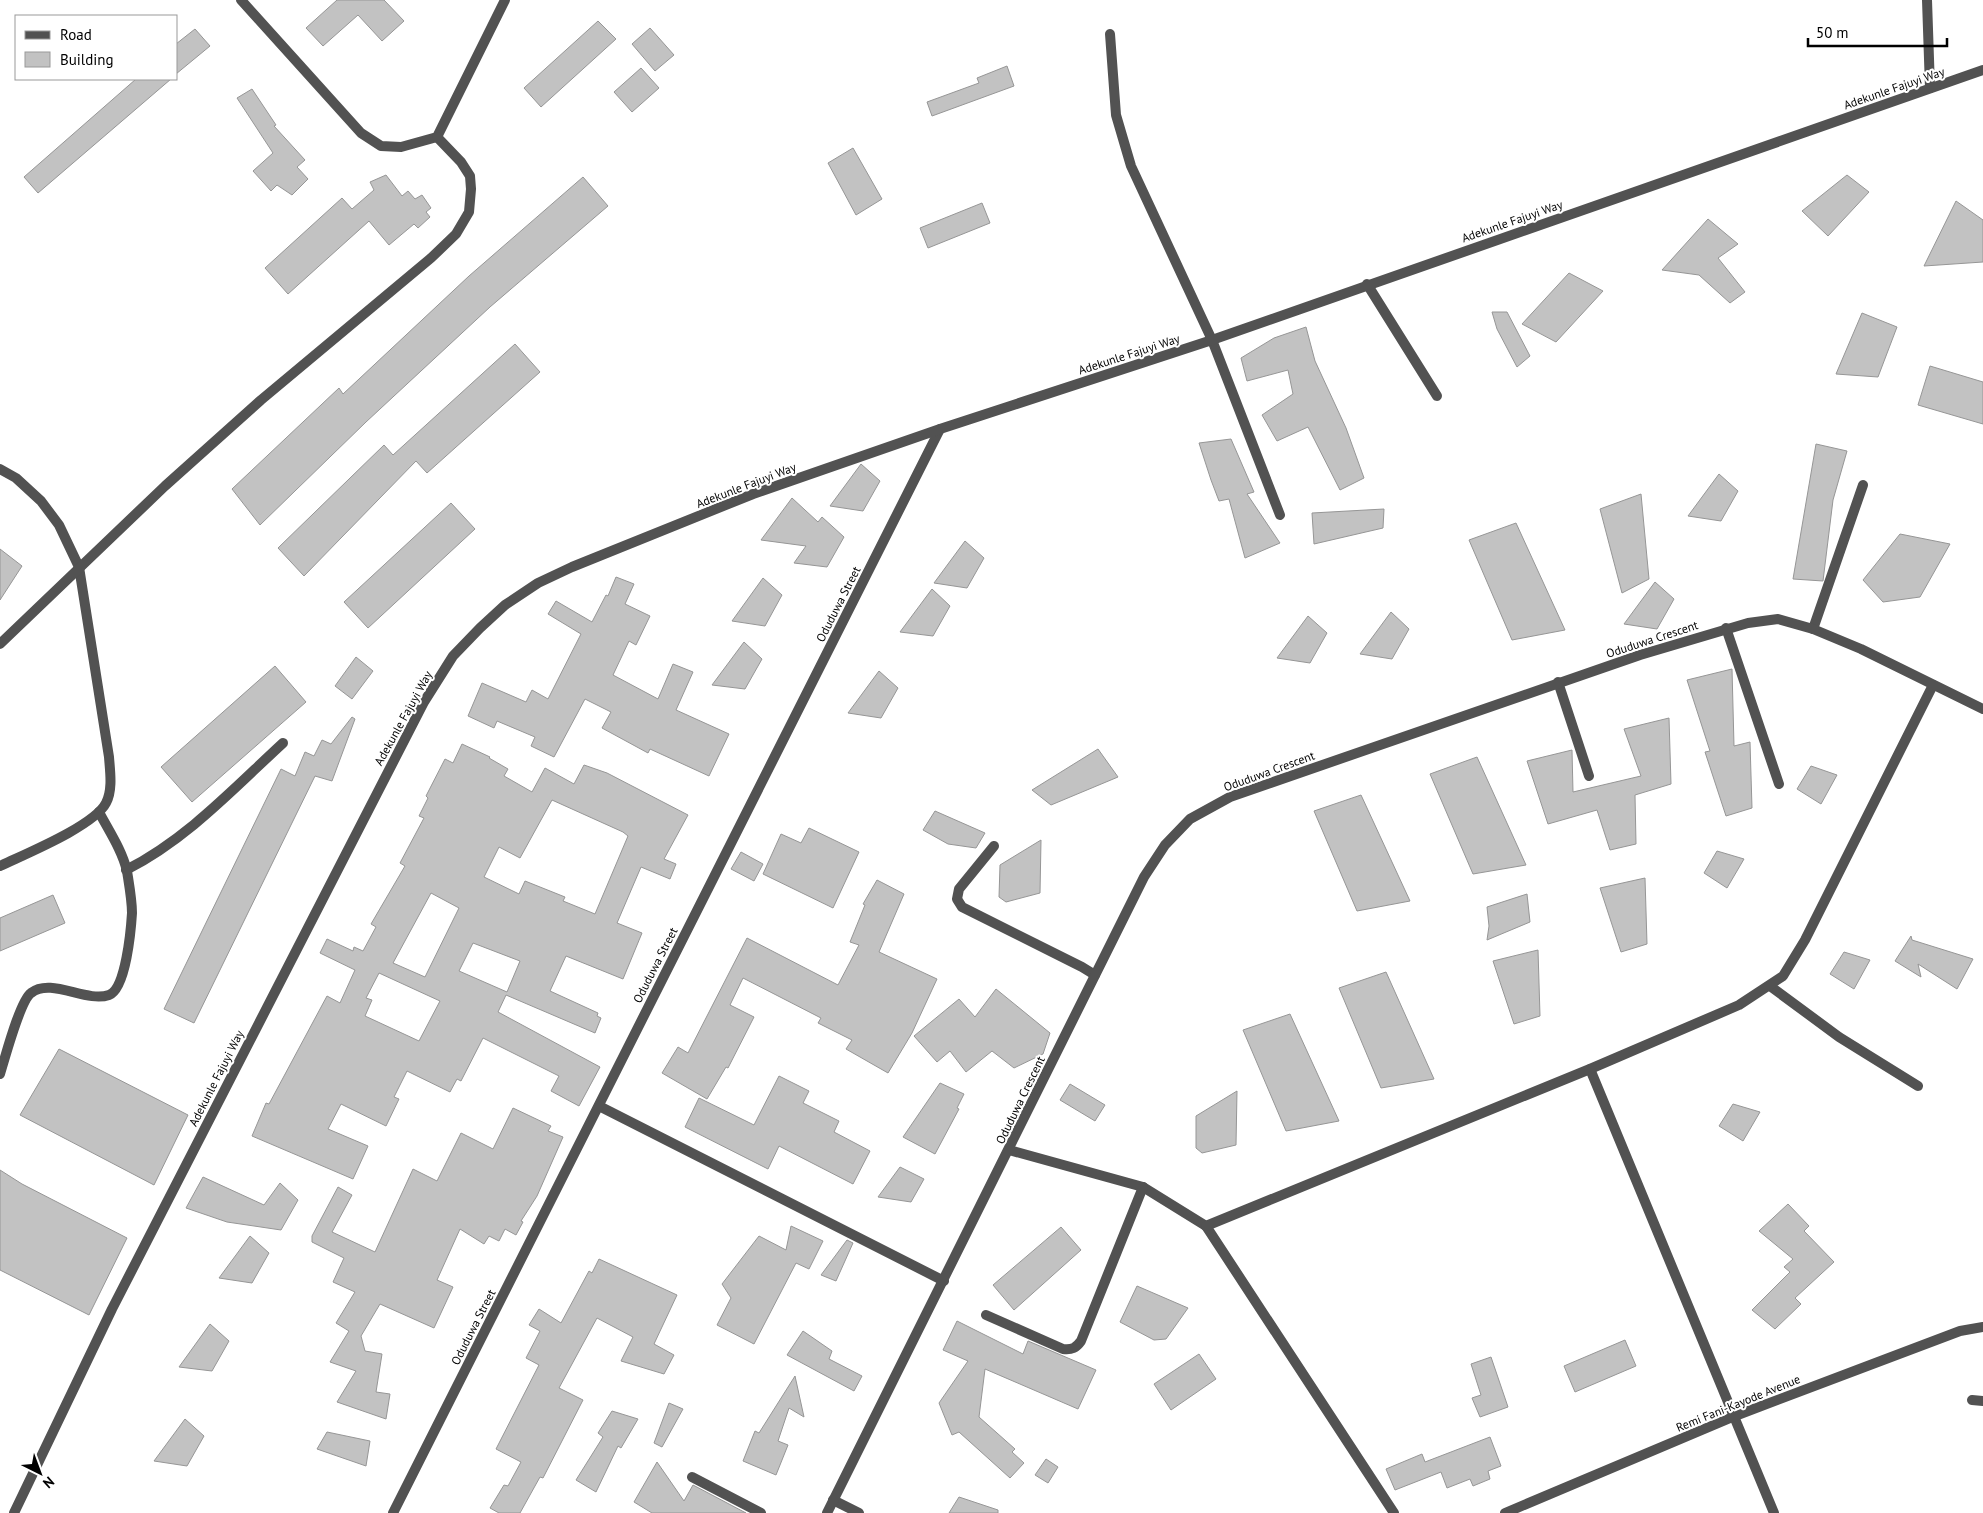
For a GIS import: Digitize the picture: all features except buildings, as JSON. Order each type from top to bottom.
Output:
[{"type":"street","points":[[241,0],[361,133],[381,146],[401,147],[437,137],[505,0]]},
{"type":"street","points":[[1926,0],[1930,88]]},
{"type":"street","points":[[1110,34],[1116,115],[1131,166],[1212,340],[1280,515]]},
{"type":"street","name":"Adekunle Fajuyi Way","points":[[14,1513],[112,1309],[424,702],[453,656],[505,605],[538,583],[572,566],[753,494],[940,429],[1212,340],[1367,284],[1983,70]]},
{"type":"street","points":[[0,644],[165,486],[261,400],[431,258],[456,234],[469,212],[470,176],[461,162],[437,137]]},
{"type":"street","points":[[1367,284],[1437,396]]},
{"type":"street","name":"Oduduwa Street","points":[[393,1513],[940,429]]},
{"type":"street","points":[[0,469],[16,478],[41,502],[59,525],[79,567],[109,757],[110,782],[107,802],[89,820],[46,844],[0,866]]},
{"type":"street","points":[[1813,629],[1863,485]]},
{"type":"street","name":"Oduduwa Crescent","points":[[827,1513],[1010,1150],[1144,877],[1165,845],[1190,819],[1230,797],[1558,682],[1748,622],[1778,619],[1813,629],[1861,649],[1983,709]]},
{"type":"street","points":[[1726,628],[1778,784]]},
{"type":"street","points":[[1558,682],[1589,776]]},
{"type":"street","points":[[1206,1226],[1590,1069],[1739,1005],[1770,986],[1783,976],[1805,940],[1934,685]]},
{"type":"street","points":[[126,870],[164,849],[194,826],[283,743]]},
{"type":"street","points":[[0,1074],[24,1003],[31,992],[48,987],[96,996],[108,996],[113,993],[124,972],[132,912],[126,870],[119,849],[99,812]]},
{"type":"street","points":[[994,846],[959,889],[957,899],[962,906],[1095,975]]},
{"type":"street","points":[[1770,986],[1839,1037],[1918,1086]]},
{"type":"street","points":[[1590,1069],[1774,1513]]},
{"type":"street","points":[[599,1106],[944,1281]]},
{"type":"street","points":[[1010,1150],[1142,1187],[1206,1226],[1394,1513]]},
{"type":"street","points":[[986,1315],[1063,1349],[1071,1350],[1077,1346],[1081,1341],[1142,1187]]},
{"type":"street","name":"Remi Fani-Kayode Avenue","points":[[1505,1513],[1735,1416],[1960,1331],[1983,1327]]},
{"type":"street","points":[[692,1477],[761,1513]]},
{"type":"street","points":[[833,1500],[859,1513]]}]
